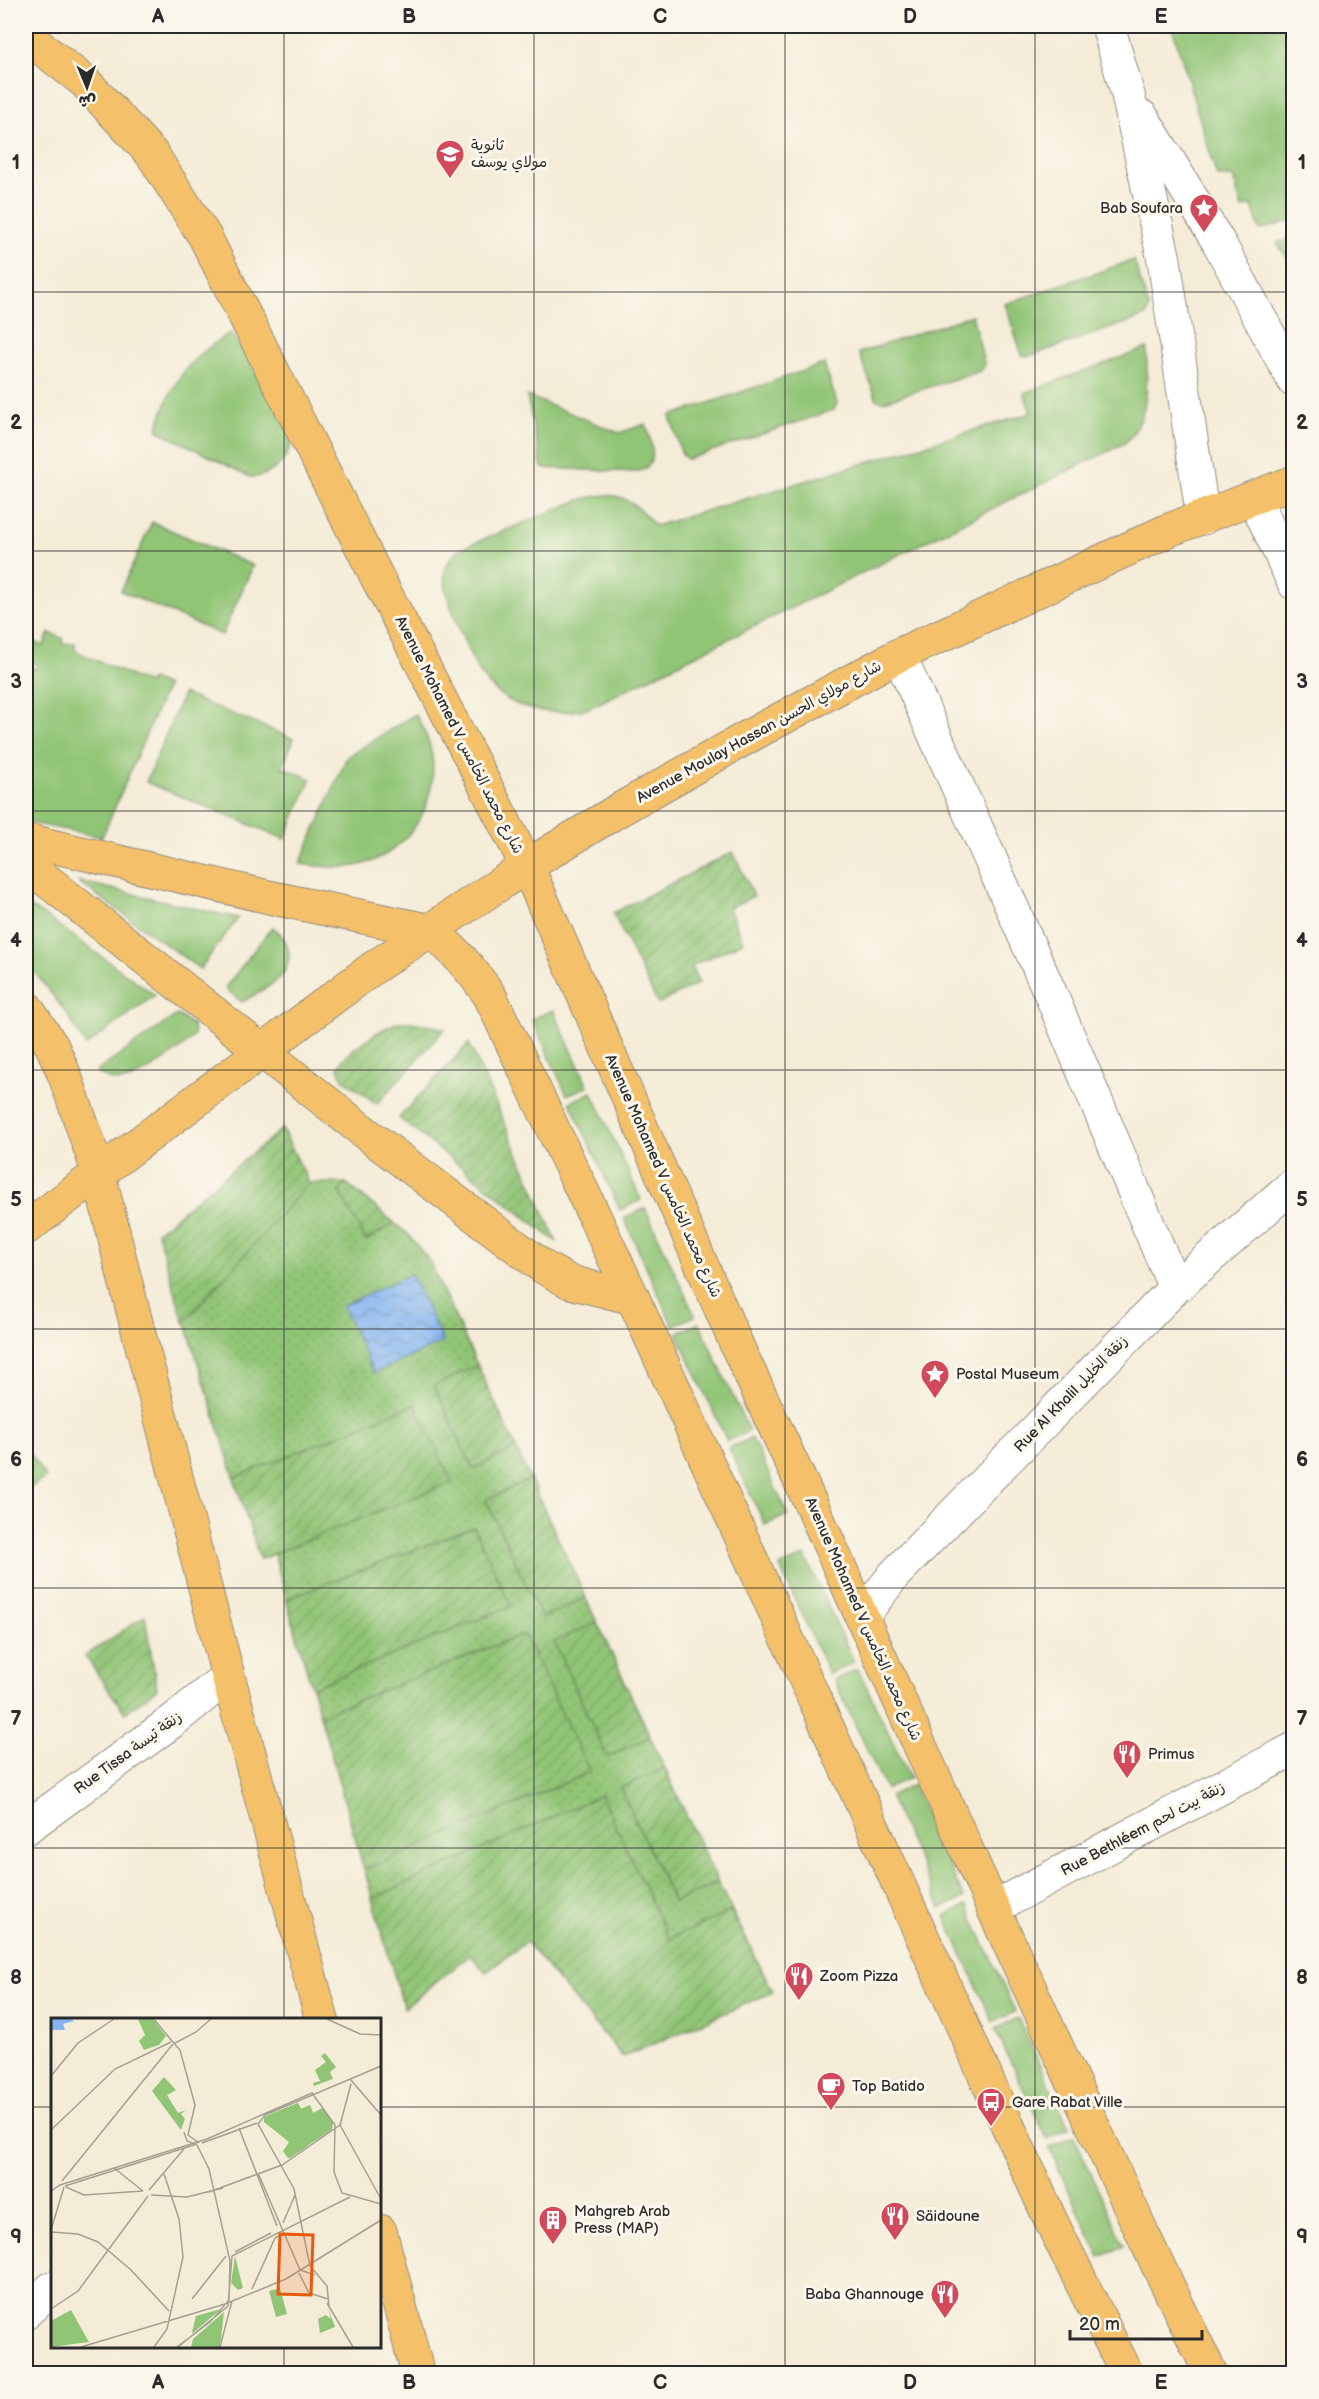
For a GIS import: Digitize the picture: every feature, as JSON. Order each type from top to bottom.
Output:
[{"type":"main road","name":"Avenue Mohamed V شارع محمد الخامس","points":[[26,36],[85,82],[152,154],[205,237],[379,581],[528,866],[738,1348],[1173,2299],[1211,2373]]},
{"type":"main road","name":"Avenue Moulay Hassan شارع مولاي الحسن","points":[[26,1228],[373,968],[528,866],[645,795],[899,655],[1148,540],[1293,482]]},
{"type":"main road","points":[[26,840],[273,898],[431,931],[475,973],[490,996],[633,1298],[1051,2221],[1127,2373]]},
{"type":"main road","points":[[26,864],[368,1135],[543,1267],[570,1282],[633,1298]]},
{"type":"main road","points":[[26,1006],[52,1046],[65,1076],[99,1174],[228,1676],[322,2018]]},
{"type":"main road","points":[[381,2235],[418,2373]]},
{"type":"street","points":[[1108,26],[1128,95],[1164,260],[1203,518]]},
{"type":"street","points":[[1128,95],[1219,243],[1293,381]]},
{"type":"street","points":[[1254,497],[1293,583]]},
{"type":"street","points":[[899,655],[1052,997],[1175,1288]]},
{"type":"street","name":"Rue Al Khalil زنقة الخليل","points":[[862,1617],[894,1575],[1175,1288],[1293,1184]]},
{"type":"street","name":"Rue Tissa زنقة تيسة","points":[[26,1828],[174,1720],[228,1676]]},
{"type":"street","name":"Rue Bethléem زنقة بيت لحم","points":[[993,1908],[1293,1749]]},
{"type":"street","points":[[26,2312],[51,2289]]},
{"type":"green space","points":[[1172,26],[1293,26],[1293,220],[1260,230],[1252,205],[1242,208],[1233,177],[1217,177]]},
{"type":"green space","points":[[1294,238],[1293,267],[1277,243]]},
{"type":"green space","points":[[1134,260],[1149,308],[1146,316],[1030,356],[1022,355],[1005,304]]},
{"type":"green space","points":[[972,315],[984,362],[984,367],[980,371],[884,401],[877,400],[859,353]]},
{"type":"green space","points":[[231,333],[288,421],[291,433],[292,441],[289,451],[281,463],[270,472],[257,477],[250,477],[157,430],[168,398],[183,373],[216,342]]},
{"type":"green space","points":[[1147,348],[1143,411],[1139,423],[1125,443],[587,709],[546,712],[526,708],[507,699],[495,690],[481,674],[462,636],[445,580],[447,564],[460,549],[577,501],[602,495],[630,502],[655,526],[1031,413],[1024,393]]},
{"type":"green space","points":[[824,364],[837,403],[834,410],[691,458],[687,459],[682,455],[670,416]]},
{"type":"green space","points":[[527,396],[619,433],[646,424],[653,453],[649,465],[635,472],[542,468]]},
{"type":"green space","points":[[152,522],[253,566],[222,635],[121,591]]},
{"type":"green space","points":[[49,633],[64,639],[62,644],[75,643],[75,651],[149,684],[151,679],[167,686],[102,837],[26,822],[26,671],[27,667],[35,669],[37,664],[27,659],[34,642],[44,646]]},
{"type":"green space","points":[[183,694],[294,739],[282,767],[311,779],[285,839],[146,782]]},
{"type":"green space","points":[[415,714],[430,745],[433,775],[424,810],[415,826],[389,852],[373,861],[341,867],[300,864],[347,757]]},
{"type":"green space","points":[[733,852],[754,896],[729,908],[743,942],[691,966],[699,983],[658,1004],[613,913]]},
{"type":"green space","points":[[77,881],[238,918],[200,969]]},
{"type":"green space","points":[[26,905],[155,995],[86,1046],[67,1014],[26,961]]},
{"type":"green space","points":[[272,927],[286,942],[289,955],[286,968],[273,983],[242,1002],[225,988]]},
{"type":"green space","points":[[553,1010],[588,1086],[567,1095],[532,1019]]},
{"type":"green space","points":[[177,1015],[193,1025],[194,1034],[173,1054],[139,1075],[123,1081],[108,1079],[96,1072]]},
{"type":"green space","points":[[399,1022],[412,1022],[445,1029],[377,1104],[342,1078],[338,1068],[355,1048],[383,1029]]},
{"type":"green space","points":[[469,1043],[557,1242],[399,1118]]},
{"type":"green space","points":[[592,1092],[641,1200],[620,1210],[570,1102]]},
{"type":"green space","points":[[282,1129],[309,1183],[346,1183],[408,1234],[429,1261],[718,1883],[773,1992],[623,2057],[526,1942],[486,1972],[470,1955],[404,2008],[274,1554],[260,1559],[157,1232]]},
{"type":"green space","points":[[282,1129],[309,1183],[184,1322],[157,1232]]},
{"type":"green space","points":[[346,1183],[394,1223],[366,1241],[340,1192]]},
{"type":"green space","points":[[645,1208],[695,1316],[673,1326],[624,1218]]},
{"type":"green space","points":[[699,1323],[749,1431],[727,1441],[677,1333]]},
{"type":"green space","points":[[477,1365],[516,1448],[473,1469],[434,1386]]},
{"type":"green space","points":[[415,1404],[452,1482],[260,1559],[234,1478]]},
{"type":"green space","points":[[752,1438],[788,1515],[765,1525],[729,1448]]},
{"type":"green space","points":[[26,1448],[46,1477],[26,1491]]},
{"type":"green space","points":[[530,1479],[586,1598],[542,1618],[486,1500]]},
{"type":"green space","points":[[474,1527],[511,1606],[312,1688],[286,1599]]},
{"type":"green space","points":[[805,1556],[854,1662],[829,1674],[780,1567]]},
{"type":"green space","points":[[145,1616],[157,1689],[125,1713],[85,1656]]},
{"type":"green space","points":[[597,1622],[650,1737],[607,1757],[554,1642]]},
{"type":"green space","points":[[524,1634],[590,1772],[364,1870],[320,1715]]},
{"type":"green space","points":[[858,1669],[910,1778],[886,1789],[834,1680]]},
{"type":"green space","points":[[664,1768],[718,1883],[674,1902],[620,1788]]},
{"type":"green space","points":[[913,1785],[964,1898],[941,1908],[889,1796]]},
{"type":"green space","points":[[601,1795],[669,1939],[731,1911],[773,1992],[623,2057],[526,1942],[486,1972],[470,1955],[404,2008],[372,1899]]},
{"type":"green space","points":[[967,1905],[1015,2012],[993,2022],[945,1916]]},
{"type":"green space","points":[[1018,2018],[1069,2128],[1047,2139],[995,2029]]},
{"type":"green space","points":[[1074,2136],[1124,2246],[1100,2257],[1049,2148]]},
{"type":"water","points":[[411,1274],[443,1342],[374,1373],[342,1306]]},
{"type":"place","name":"ثانوية مولاي يوسف","points":[[450,180]]},
{"type":"place","name":"Bab Soufara","points":[[1204,234]]},
{"type":"place","name":"Postal Museum","points":[[935,1400]]},
{"type":"place","name":"Primus","points":[[1127,1780]]},
{"type":"place","name":"Zoom Pizza","points":[[799,2002]]},
{"type":"place","name":"Top Batido","points":[[831,2112]]},
{"type":"place","name":"Gare Rabat Ville","points":[[991,2128]]},
{"type":"place","name":"Säidoune","points":[[895,2242]]},
{"type":"place","name":"Mahgreb Arab Press (MAP)","points":[[553,2246]]},
{"type":"place","name":"Baba Ghannouge","points":[[945,2320]]}]
